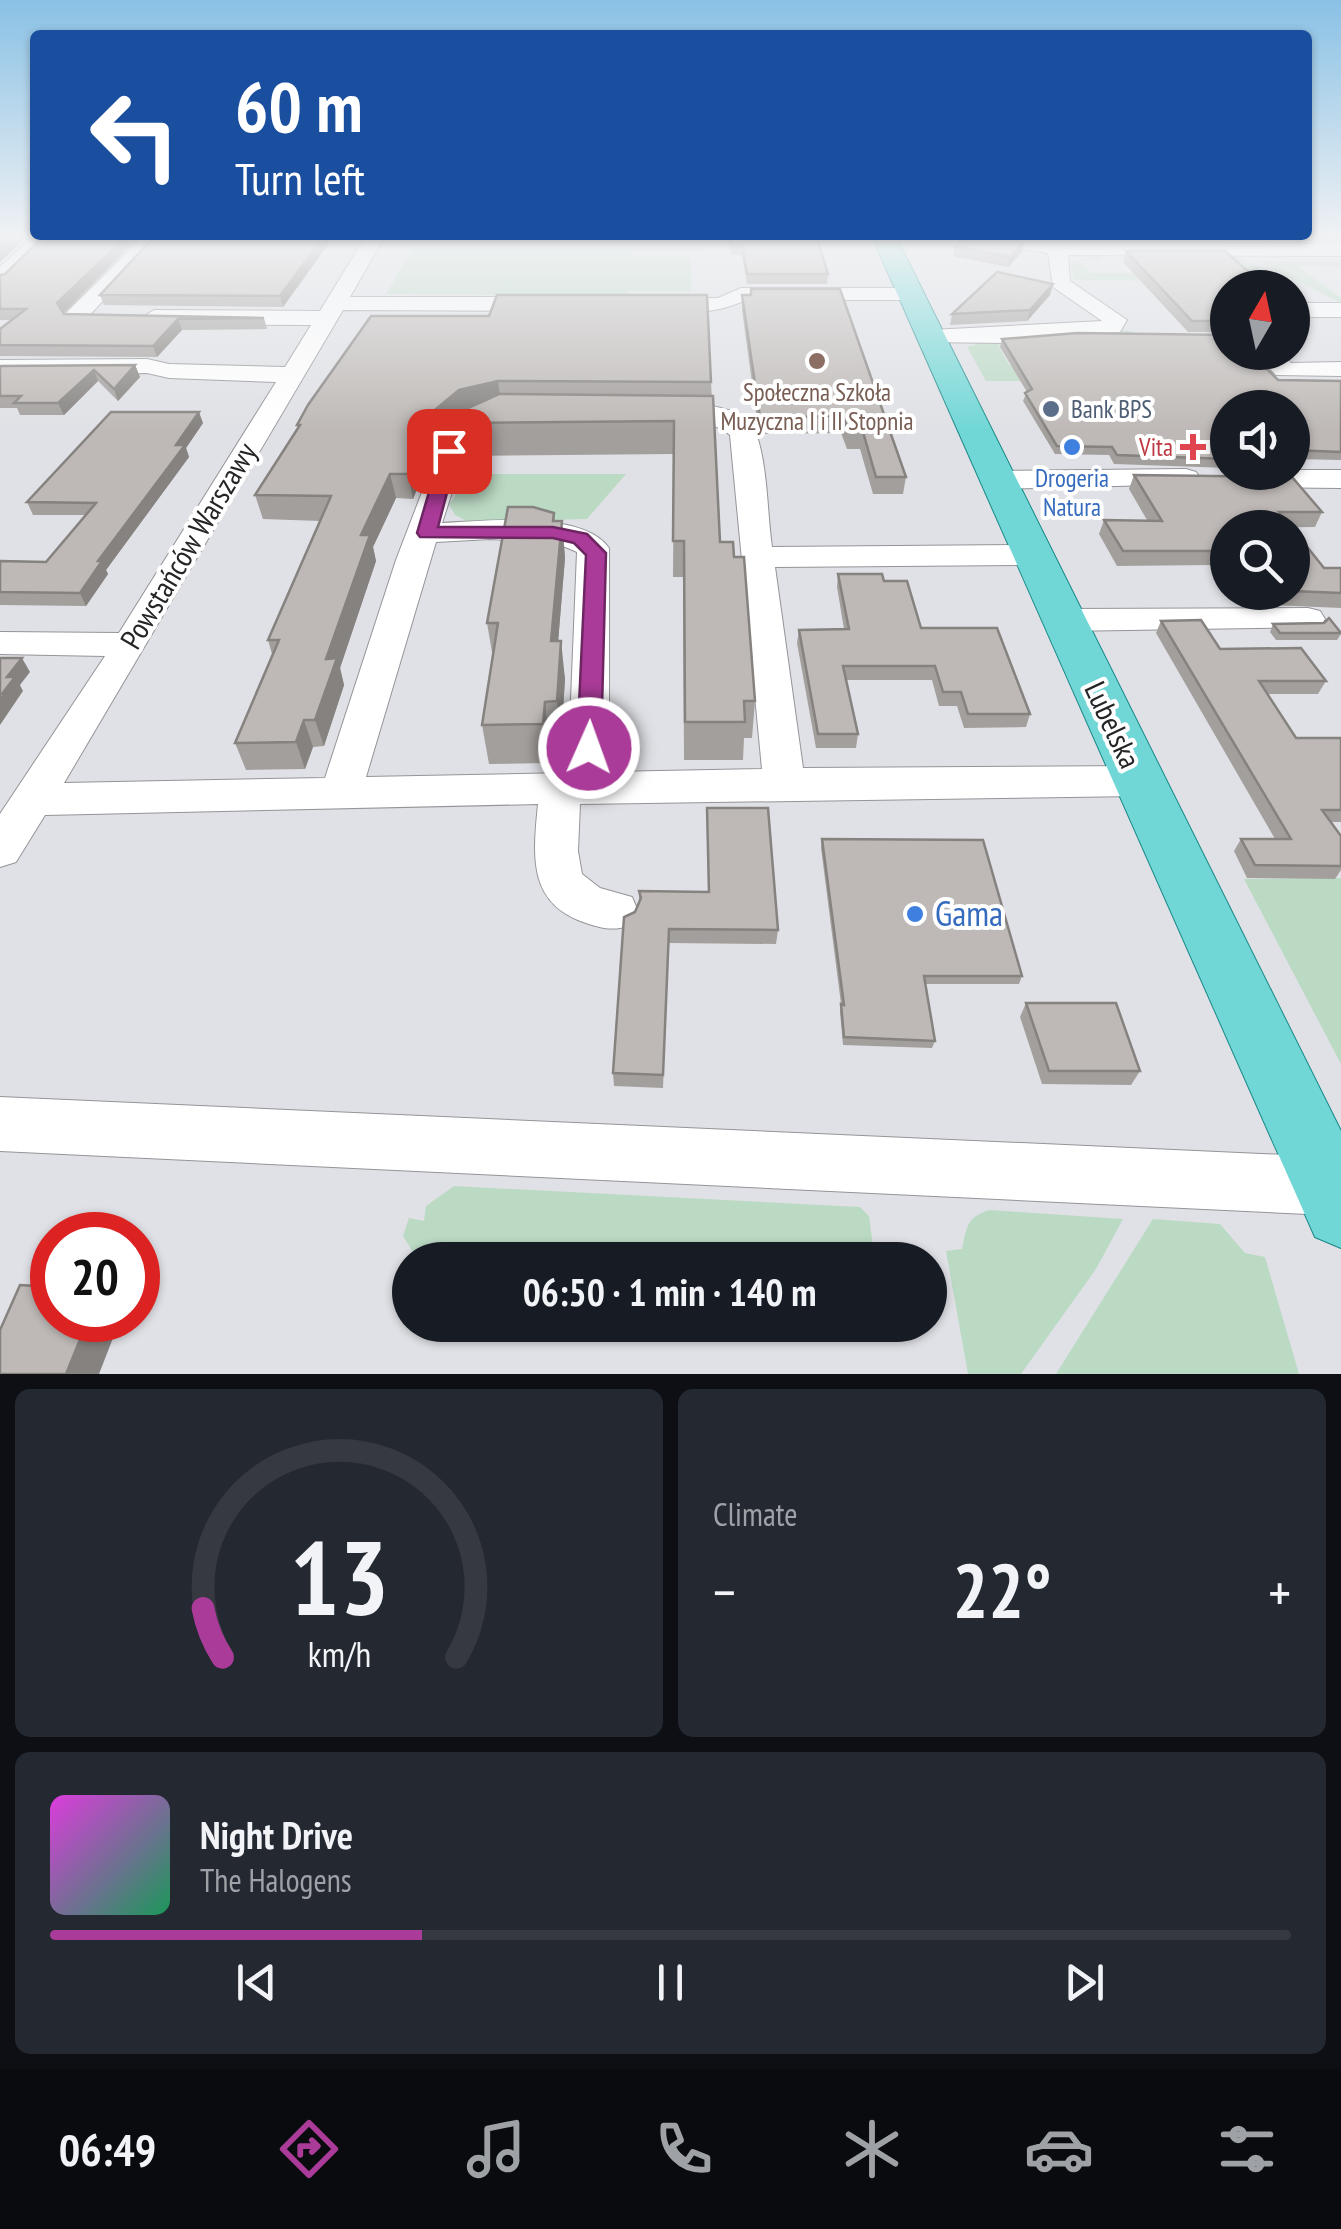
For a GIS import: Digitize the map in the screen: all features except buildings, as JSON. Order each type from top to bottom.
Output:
[{"type":"main road","name":"Lubelska","points":[[915,303],[1335,1198]]},
{"type":"street","points":[[89,303],[76,316],[558,304]]},
{"type":"street","name":"Powstańców Warszawy","points":[[0,850],[130,645],[333,303]]},
{"type":"street","points":[[633,304],[724,303]]},
{"type":"street","points":[[819,303],[921,315],[1018,336],[1112,327],[1116,320],[1091,303]]},
{"type":"street","points":[[1310,310],[1341,310]]},
{"type":"street","points":[[0,367],[147,366],[290,375]]},
{"type":"street","points":[[1310,370],[1341,369]]},
{"type":"street","points":[[1292,382],[1341,383]]},
{"type":"street","points":[[642,414],[701,414],[730,420],[741,429],[760,557],[784,784]]},
{"type":"street","points":[[341,792],[412,560],[427,533],[449,451],[462,428],[487,418],[548,415]]},
{"type":"street","points":[[998,480],[1071,476],[1341,479]]},
{"type":"street","points":[[427,533],[553,533],[580,538],[593,548],[574,788],[559,880],[578,903],[616,912]]},
{"type":"street","points":[[760,557],[1033,555]]},
{"type":"street","points":[[1063,620],[1308,619]]},
{"type":"street","points":[[0,643],[130,645]]},
{"type":"street","points":[[31,799],[1138,781]]},
{"type":"street","points":[[0,1124],[1335,1198]]},
{"type":"green space","points":[[1127,330],[1210,359],[1210,370],[1254,370],[1152,381],[986,381],[967,347],[977,344],[975,341],[1015,343],[998,345],[1009,365],[1035,366],[1122,339],[1113,331]]},
{"type":"green space","points":[[459,474],[626,474],[587,519],[468,522],[455,515],[449,504],[455,497]]},
{"type":"green space","points":[[1341,878],[1341,1064],[1244,879]]},
{"type":"green space","points":[[454,1186],[860,1207],[869,1216],[872,1242],[407,1242],[403,1236],[409,1218],[424,1221],[426,1206]]},
{"type":"green space","points":[[990,1210],[1123,1219],[1096,1269],[1021,1374],[968,1374],[947,1251],[962,1249],[972,1220]]},
{"type":"green space","points":[[1153,1219],[1220,1224],[1245,1253],[1265,1257],[1299,1374],[1056,1374]]},
{"type":"place","name":"Społeczna Szkoła Muzyczna I i II Stopnia","points":[[817,361]]},
{"type":"place","name":"Bank BPS","points":[[1051,409]]},
{"type":"place","name":"Drogeria Natura","points":[[1072,447]]},
{"type":"place","name":"Vita","points":[[1193,447]]},
{"type":"place","name":"Gama","points":[[915,914]]},
{"type":"route","points":[[449,451],[427,533],[553,533],[580,538],[596,553],[589,748]]}]
